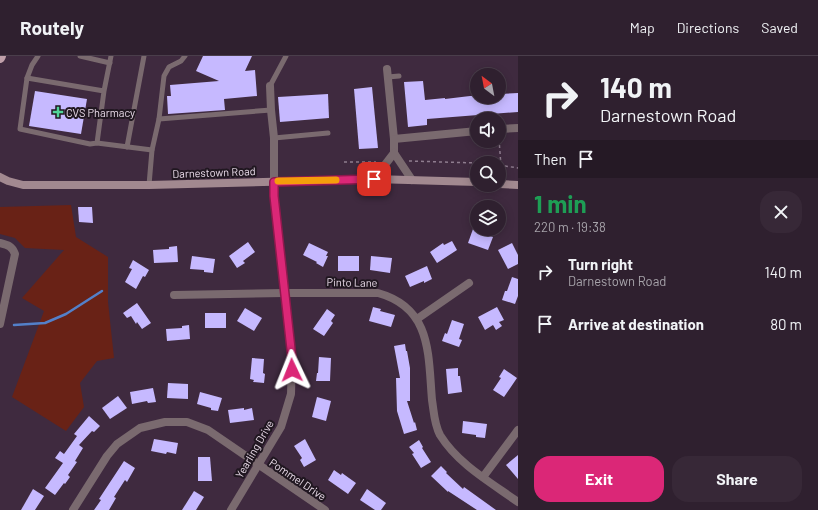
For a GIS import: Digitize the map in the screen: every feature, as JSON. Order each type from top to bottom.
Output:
[{"type":"main road","name":"Darnestown Road","points":[[0,177],[4,182],[23,185],[149,185],[374,179],[470,182]]},
{"type":"main road","points":[[506,184],[518,185]]},
{"type":"street","points":[[388,73],[394,153],[412,180]]},
{"type":"street","name":"Yearling Drive","points":[[231,510],[280,427],[291,394],[292,358],[274,196],[274,138],[270,86]]},
{"type":"street","points":[[506,129],[518,128]]},
{"type":"street","points":[[394,139],[470,132]]},
{"type":"street","points":[[374,179],[394,153]]},
{"type":"street","points":[[0,243],[9,246],[13,249],[15,254],[0,324]]},
{"type":"street","points":[[417,319],[470,283]]},
{"type":"street","name":"Pinto Lane","points":[[174,295],[378,293],[391,296],[402,302],[417,319],[424,332],[427,345],[434,421],[440,434],[456,456],[518,502]]},
{"type":"street","name":"Pommel Drive","points":[[73,510],[116,444],[140,428],[165,422],[187,422],[208,430],[325,510]]},
{"type":"street","points":[[483,477],[518,430]]},
{"type":"lane","points":[[38,56],[32,65],[27,78],[20,129],[90,144],[97,142],[152,150]]},
{"type":"lane","points":[[80,56],[97,58],[110,63]]},
{"type":"lane","points":[[97,142],[111,56]]},
{"type":"lane","points":[[127,147],[144,56]]},
{"type":"lane","points":[[149,185],[152,150],[159,119],[164,76],[169,67],[181,61],[185,56]]},
{"type":"lane","points":[[270,86],[286,56]]},
{"type":"lane","points":[[388,73],[399,76]]},
{"type":"lane","points":[[27,78],[104,92]]},
{"type":"lane","points":[[159,119],[271,110]]},
{"type":"lane","points":[[274,138],[328,134]]},
{"type":"path","points":[[405,161],[470,163]]},
{"type":"path","points":[[344,162],[376,162]]},
{"type":"path","points":[[506,167],[518,168]]},
{"type":"shaded area","points":[[71,205],[76,237],[108,257],[108,302],[114,358],[97,361],[80,383],[84,407],[66,431],[12,397],[44,311],[22,298],[64,250],[25,248],[15,238],[0,234],[0,207]]},
{"type":"building","points":[[203,56],[252,56],[245,71],[255,70],[257,96],[224,99],[225,110],[168,114],[167,96],[171,96],[170,85],[219,81],[196,71]]},
{"type":"building","points":[[423,81],[425,100],[470,96],[470,104],[506,104],[506,94],[518,93],[518,112],[470,112],[470,116],[427,119],[427,125],[408,127],[404,82]]},
{"type":"building","points":[[372,87],[378,148],[359,149],[354,89]]},
{"type":"building","name":"CVS Pharmacy","points":[[35,91],[87,99],[81,134],[29,126]]},
{"type":"building","points":[[328,94],[329,118],[280,122],[278,97]]},
{"type":"building","points":[[78,207],[92,207],[93,223],[79,222]]},
{"type":"building","points":[[470,236],[493,237],[488,250],[468,243]]},
{"type":"building","points":[[452,241],[457,250],[437,263],[430,252],[443,243],[444,245]]},
{"type":"building","points":[[248,242],[255,252],[243,261],[245,263],[237,268],[229,256]]},
{"type":"building","points":[[309,243],[328,252],[326,256],[328,256],[323,267],[316,263],[317,262],[303,255]]},
{"type":"building","points":[[512,243],[518,255],[518,264],[508,269],[498,250]]},
{"type":"building","points":[[177,246],[178,262],[154,263],[153,250],[169,249],[169,247]]},
{"type":"building","points":[[192,256],[215,259],[213,273],[204,272],[204,270],[190,269]]},
{"type":"building","points":[[338,256],[359,256],[359,271],[338,271]]},
{"type":"building","points":[[371,256],[392,258],[390,273],[370,270]]},
{"type":"building","points":[[133,260],[149,270],[145,277],[143,276],[136,289],[125,282],[132,269],[129,268]]},
{"type":"building","points":[[427,266],[432,279],[410,287],[405,276]]},
{"type":"building","points":[[512,277],[518,279],[518,296],[515,304],[502,300]]},
{"type":"building","points":[[137,303],[151,323],[142,329],[137,322],[136,324],[131,316],[127,318],[123,313]]},
{"type":"building","points":[[373,307],[381,309],[380,311],[395,315],[391,327],[369,321]]},
{"type":"building","points":[[497,307],[504,320],[499,322],[502,326],[496,330],[493,325],[485,330],[478,317]]},
{"type":"building","points":[[245,308],[262,318],[254,331],[237,321]]},
{"type":"building","points":[[327,309],[335,315],[331,321],[333,323],[324,336],[313,329]]},
{"type":"building","points":[[205,313],[226,313],[226,328],[205,328]]},
{"type":"building","points":[[452,320],[464,324],[459,339],[462,340],[459,347],[442,341],[445,333],[447,334]]},
{"type":"building","points":[[189,325],[190,339],[167,341],[166,329],[182,328],[182,326]]},
{"type":"building","points":[[405,344],[410,368],[410,401],[407,401],[417,430],[404,434],[397,411],[396,378],[400,378],[394,346]]},
{"type":"building","points":[[319,357],[331,358],[330,381],[316,381]]},
{"type":"building","points":[[252,358],[264,359],[264,383],[253,382],[254,380],[250,379]]},
{"type":"building","points":[[458,368],[458,376],[460,376],[462,392],[448,394],[446,369]]},
{"type":"building","points":[[504,369],[517,378],[504,397],[493,390],[501,378],[499,377]]},
{"type":"building","points":[[168,383],[188,384],[188,399],[167,398]]},
{"type":"building","points":[[153,388],[156,402],[148,403],[147,401],[132,404],[130,392]]},
{"type":"building","points":[[200,392],[222,398],[218,411],[211,410],[211,408],[197,404]]},
{"type":"building","points":[[118,396],[127,408],[110,419],[102,408]]},
{"type":"building","points":[[317,397],[331,401],[326,421],[312,417]]},
{"type":"building","points":[[244,408],[244,410],[252,408],[254,420],[230,423],[228,410]]},
{"type":"building","points":[[89,416],[100,426],[94,432],[92,431],[79,445],[83,448],[75,461],[77,462],[68,475],[70,477],[55,495],[45,488],[63,463],[55,458],[60,451],[64,454],[77,436],[74,434]]},
{"type":"building","points":[[463,421],[487,424],[485,438],[462,433]]},
{"type":"building","points":[[154,439],[178,443],[176,454],[151,451]]},
{"type":"building","points":[[305,439],[316,460],[304,467],[300,460],[302,458],[294,446]]},
{"type":"building","points":[[419,440],[431,462],[421,468],[412,454],[414,453],[409,447]]},
{"type":"building","points":[[518,455],[518,479],[506,465]]},
{"type":"building","points":[[198,457],[210,457],[212,481],[198,481]]},
{"type":"building","points":[[124,461],[135,468],[127,482],[125,480],[114,497],[116,498],[109,510],[94,510],[101,500],[99,499]]},
{"type":"building","points":[[441,466],[447,472],[446,473],[463,489],[464,487],[496,510],[477,510],[448,492],[431,476]]},
{"type":"building","points":[[334,470],[341,475],[342,473],[356,483],[348,494],[328,480]]},
{"type":"building","points":[[33,489],[44,496],[35,510],[21,510]]},
{"type":"building","points":[[367,489],[386,503],[381,510],[375,510],[360,500]]},
{"type":"building","points":[[194,491],[204,497],[196,510],[182,510]]},
{"type":"waterway","points":[[14,325],[45,323],[66,314],[102,291]]},
{"type":"slow traffic","points":[[278,181],[336,180]]},
{"type":"place","name":"CVS Pharmacy","points":[[58,112]]},
{"type":"route","points":[[292,370],[292,358],[274,196],[274,182],[374,179]]}]
